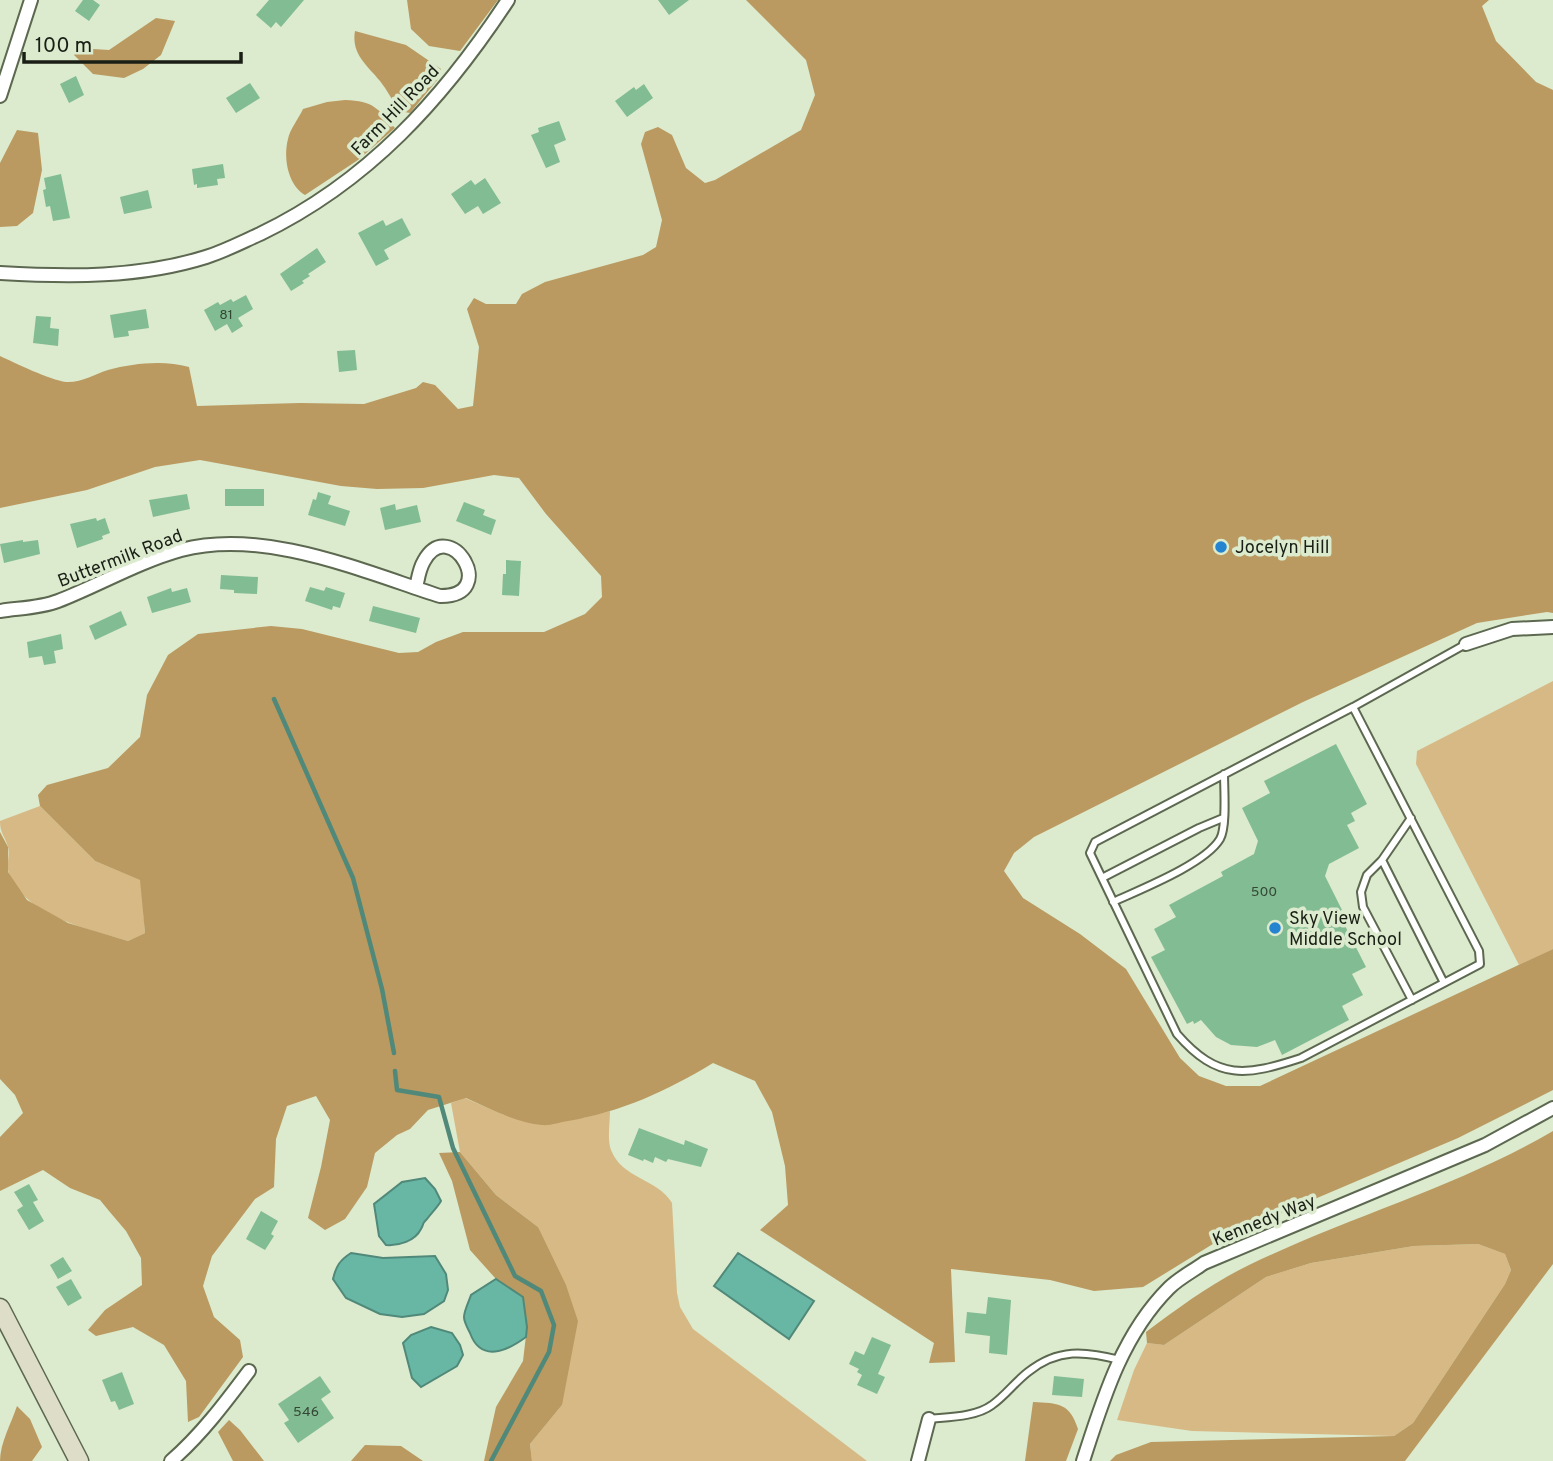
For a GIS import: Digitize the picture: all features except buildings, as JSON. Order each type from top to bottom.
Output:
[{"type":"main road","points":[[0,1308],[79,1461]]},
{"type":"street","points":[[0,96],[31,0]]},
{"type":"street","name":"Farm Hill Road","points":[[0,273],[108,275],[173,264],[205,257],[234,246],[291,219],[344,184],[398,137],[472,54],[508,0]]},
{"type":"street","name":"Buttermilk Road","points":[[0,611],[56,602],[136,567],[178,551],[200,546],[234,544],[285,549],[440,596],[462,589],[469,575],[465,559],[453,549],[445,548],[430,553],[421,566],[416,588]]},
{"type":"street","points":[[1466,644],[1512,629],[1553,627]]},
{"type":"street","name":"Kennedy Way","points":[[1083,1461],[1103,1398],[1120,1360],[1141,1321],[1171,1286],[1204,1263],[1369,1196],[1485,1145],[1553,1108]]},
{"type":"street","points":[[171,1461],[220,1410],[250,1371]]},
{"type":"street","points":[[918,1461],[929,1419]]},
{"type":"lane","points":[[1353,707],[1479,951],[1480,964],[1301,1058],[1249,1072],[1225,1070],[1194,1053],[1177,1034],[1090,853],[1096,842],[1353,707],[1466,644]]},
{"type":"lane","points":[[1114,902],[1183,868],[1210,851],[1222,837],[1224,774]]},
{"type":"lane","points":[[1102,878],[1223,818]]},
{"type":"lane","points":[[1411,818],[1367,875],[1361,892],[1363,907],[1412,1000]]},
{"type":"lane","points":[[1381,860],[1444,983]]},
{"type":"lane","points":[[929,1419],[962,1415],[990,1407],[1029,1371],[1049,1359],[1075,1352],[1094,1353],[1120,1360]]},
{"type":"shaded area","points":[[407,0],[498,0],[460,51],[429,46],[411,29]]},
{"type":"shaded area","points":[[746,0],[1489,0],[1482,6],[1496,41],[1536,82],[1553,90],[1553,613],[1477,623],[1303,702],[1034,837],[1014,853],[1004,871],[1023,898],[1080,934],[1126,969],[1180,1058],[1199,1076],[1226,1086],[1260,1086],[1553,949],[1553,1090],[1458,1138],[1221,1239],[1143,1287],[1094,1291],[1050,1280],[951,1269],[955,1362],[929,1363],[934,1343],[760,1230],[788,1205],[785,1166],[772,1112],[755,1081],[713,1063],[678,1083],[625,1106],[548,1125],[532,1124],[513,1118],[466,1098],[428,1110],[410,1129],[397,1135],[375,1153],[367,1187],[345,1219],[325,1230],[308,1218],[330,1120],[316,1096],[287,1106],[276,1139],[274,1187],[255,1199],[212,1256],[203,1286],[214,1317],[240,1340],[243,1357],[199,1417],[188,1422],[186,1381],[164,1345],[133,1327],[96,1336],[88,1330],[105,1310],[142,1285],[141,1258],[126,1231],[100,1200],[70,1188],[43,1170],[0,1191],[0,1137],[23,1113],[15,1095],[0,1079],[0,832],[8,847],[8,872],[27,900],[68,923],[128,941],[145,933],[140,880],[95,861],[40,806],[38,795],[47,785],[108,768],[140,737],[147,695],[168,655],[198,634],[271,626],[302,629],[399,653],[418,652],[463,632],[544,632],[585,614],[602,597],[601,576],[546,514],[519,478],[494,475],[423,488],[377,489],[341,486],[200,460],[155,467],[87,490],[0,508],[0,356],[42,375],[66,382],[138,364],[159,363],[189,367],[197,406],[364,404],[416,388],[423,382],[435,385],[458,409],[473,406],[479,347],[467,309],[474,298],[486,304],[516,304],[522,294],[545,282],[643,255],[656,247],[662,220],[641,144],[645,132],[658,127],[672,135],[686,168],[705,183],[715,180],[801,130],[815,95],[806,60]]},
{"type":"shaded area","points":[[156,18],[175,21],[161,55],[143,69],[124,78],[93,74],[74,55],[77,48],[109,50]]},
{"type":"shaded area","points":[[355,31],[406,45],[441,69],[438,79],[410,113],[399,111],[383,84],[361,59],[355,46]]},
{"type":"shaded area","points":[[345,100],[369,104],[395,128],[358,160],[305,195],[294,185],[288,170],[287,146],[291,131],[303,109]]},
{"type":"shaded area","points":[[17,130],[38,133],[42,170],[33,213],[17,226],[0,227],[0,163]]},
{"type":"shaded area","points":[[1553,681],[1553,949],[1519,965],[1416,764],[1417,751]]},
{"type":"shaded area","points":[[40,806],[95,861],[141,880],[145,933],[128,941],[77,926],[44,911],[18,889],[9,874],[8,847],[0,821]]},
{"type":"shaded area","points":[[465,1098],[504,1115],[583,1118],[610,1111],[609,1141],[616,1160],[631,1173],[658,1188],[672,1203],[677,1293],[680,1307],[693,1329],[867,1461],[532,1461],[530,1444],[562,1405],[538,1227],[496,1195],[460,1152],[451,1103]]},
{"type":"shaded area","points":[[1553,1131],[1553,1264],[1405,1461],[1110,1461],[1116,1455],[1151,1442],[1394,1436],[1413,1423],[1505,1284],[1511,1270],[1505,1254],[1478,1244],[1414,1246],[1311,1263],[1266,1277],[1164,1345],[1147,1343],[1146,1332],[1209,1288],[1249,1265],[1479,1169]]},
{"type":"shaded area","points":[[460,1152],[496,1195],[538,1227],[566,1285],[578,1321],[562,1405],[530,1444],[532,1461],[484,1461],[496,1407],[523,1361],[527,1327],[523,1297],[496,1279],[470,1250],[452,1181],[439,1153]]},
{"type":"shaded area","points":[[1478,1244],[1505,1254],[1511,1270],[1505,1284],[1413,1423],[1394,1436],[1192,1431],[1117,1420],[1134,1370],[1147,1343],[1164,1345],[1266,1277],[1311,1263],[1414,1246]]},
{"type":"shaded area","points":[[1033,1402],[1062,1406],[1075,1420],[1078,1429],[1066,1461],[1025,1461]]},
{"type":"shaded area","points":[[17,1406],[30,1419],[42,1447],[32,1461],[0,1461],[4,1440]]},
{"type":"shaded area","points":[[229,1420],[264,1461],[233,1461],[218,1432]]},
{"type":"shaded area","points":[[365,1445],[401,1446],[423,1461],[351,1461]]},
{"type":"water","points":[[425,1178],[441,1201],[415,1237],[401,1244],[386,1245],[379,1236],[374,1204],[402,1182]]},
{"type":"water","points":[[351,1253],[383,1258],[435,1256],[446,1274],[448,1290],[444,1301],[424,1314],[402,1317],[380,1314],[346,1298],[333,1279],[339,1264]]},
{"type":"water","points":[[738,1253],[814,1301],[789,1339],[714,1286]]},
{"type":"water","points":[[496,1279],[523,1297],[527,1327],[526,1337],[495,1352],[481,1348],[475,1342],[464,1315],[471,1295]]},
{"type":"water","points":[[431,1327],[452,1333],[463,1355],[457,1366],[421,1387],[412,1378],[403,1343],[411,1335]]},
{"type":"waterway","points":[[274,699],[353,878],[382,989],[394,1053]]},
{"type":"waterway","points":[[395,1071],[397,1090],[439,1097],[453,1148],[515,1276],[541,1291],[554,1325],[549,1352],[491,1461]]},
{"type":"place","name":"Jocelyn Hill","points":[[1221,547]]},
{"type":"place","name":"Sky View Middle School","points":[[1275,928]]}]
